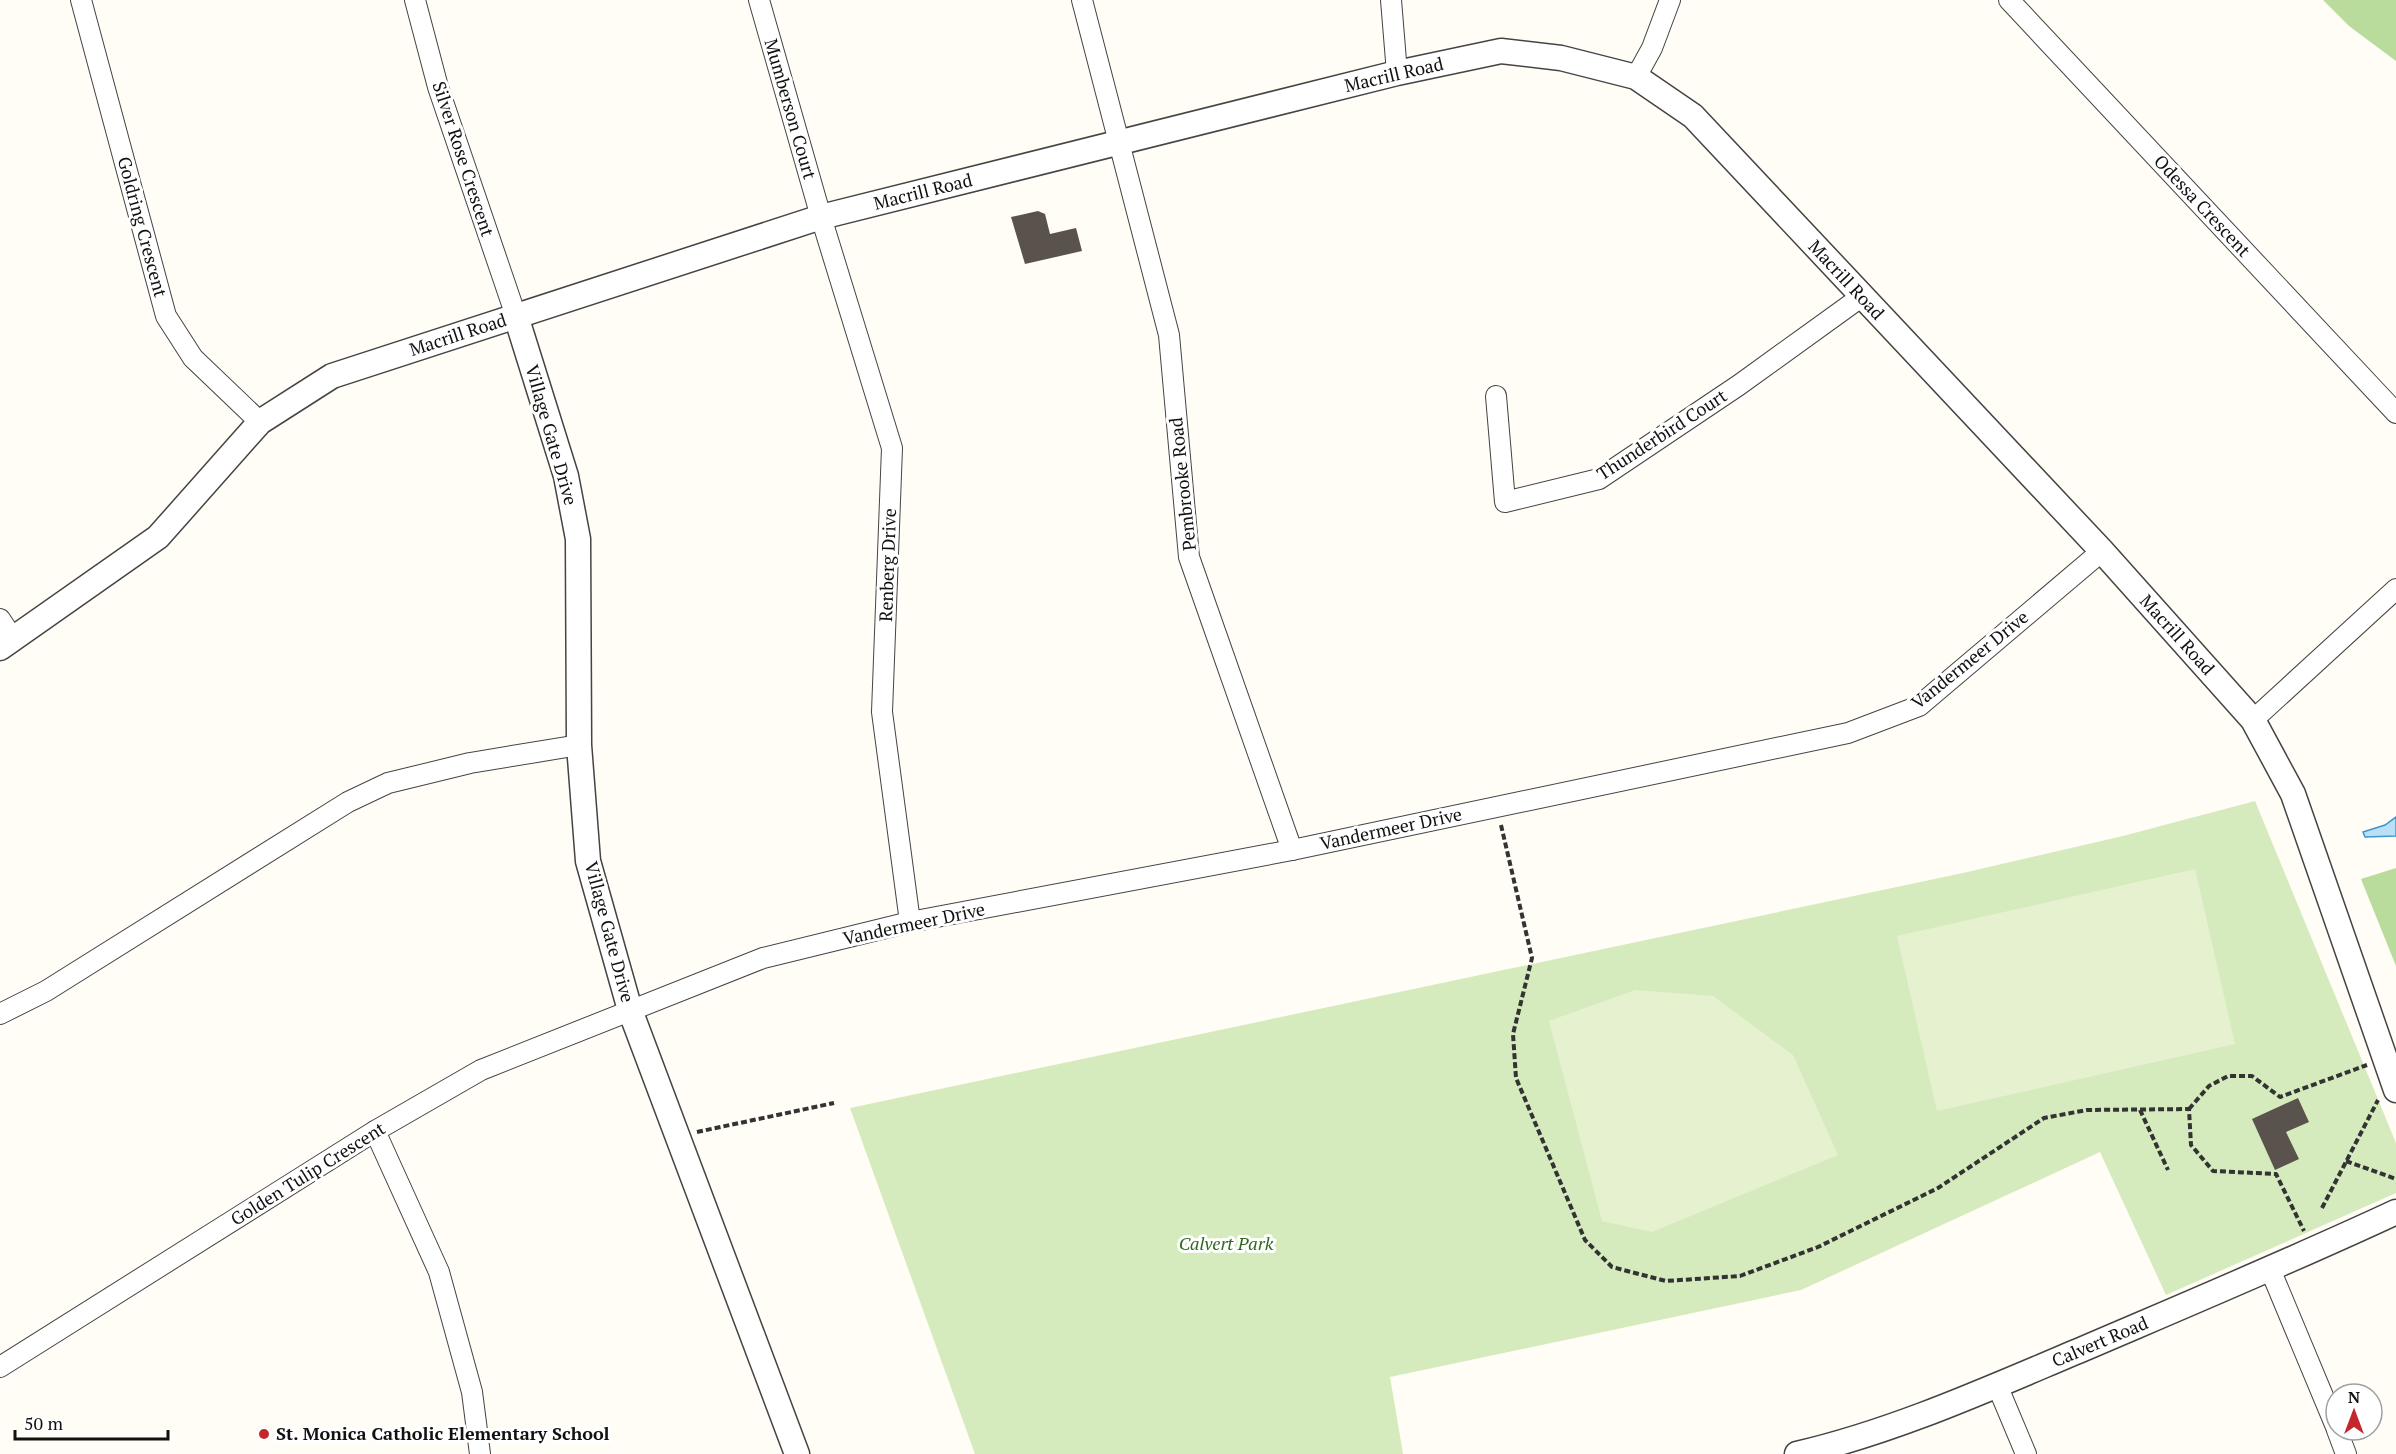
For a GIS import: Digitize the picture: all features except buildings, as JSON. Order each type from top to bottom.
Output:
[{"type":"street","name":"Goldring Crescent","points":[[81,0],[166,316],[192,358],[260,422]]},
{"type":"street","name":"Silver Rose Crescent","points":[[415,0],[438,87],[516,316]]},
{"type":"street","name":"Mumberson Court","points":[[759,0],[821,217]]},
{"type":"street","name":"Pembrooke Road","points":[[1082,0],[1168,335],[1190,557],[1292,850]]},
{"type":"street","points":[[1390,0],[1396,73]]},
{"type":"street","points":[[1636,77],[1652,48],[1670,0]]},
{"type":"street","name":"Odessa Crescent","points":[[2009,0],[2396,413]]},
{"type":"street","name":"Macrill Road","points":[[7,644],[158,537],[260,422],[332,376],[821,217],[1396,73],[1501,51],[1561,58],[1636,77],[1693,116],[1861,297],[2103,551],[2253,720],[2293,794],[2390,1075]]},
{"type":"street","name":"Renberg Drive","points":[[821,217],[892,448],[882,712],[910,922]]},
{"type":"street","name":"Thunderbird Court","points":[[1496,396],[1505,502],[1599,479],[1739,385],[1861,297]]},
{"type":"street","name":"Village Gate Drive","points":[[516,316],[566,476],[578,539],[579,746],[588,861],[630,1010],[797,1454]]},
{"type":"street","name":"Vandermeer Drive","points":[[630,1010],[763,958],[910,922],[1292,850],[1848,733],[1919,706],[2103,551]]},
{"type":"street","points":[[2253,720],[2396,589]]},
{"type":"street","points":[[0,619],[7,644]]},
{"type":"street","points":[[0,1014],[46,991],[348,802],[388,783],[470,763],[579,746]]},
{"type":"street","name":"Golden Tulip Crescent","points":[[0,1367],[375,1131],[481,1070],[630,1010]]},
{"type":"street","points":[[375,1131],[440,1272],[472,1392],[480,1454]]},
{"type":"street","name":"Calvert Road","points":[[1797,1454],[1869,1434],[1997,1385],[2270,1269],[2396,1212]]},
{"type":"street","points":[[2270,1269],[2324,1398]]},
{"type":"street","points":[[1997,1385],[2026,1454]]},
{"type":"path","points":[[1497,807],[1532,958],[1513,1034],[1516,1078],[1586,1240],[1612,1267],[1666,1281],[1740,1276],[1818,1247],[1938,1188],[2044,1118],[2086,1110],[2189,1109]]},
{"type":"path","points":[[2313,1250],[2276,1174],[2213,1171],[2191,1145],[2189,1109],[2208,1086],[2228,1076],[2252,1076],[2280,1097],[2390,1075]]},
{"type":"path","points":[[2322,1208],[2390,1075]]},
{"type":"path","points":[[678,1136],[834,1103]]},
{"type":"path","points":[[2140,1110],[2168,1170]]},
{"type":"path","points":[[2346,1161],[2396,1179]]},
{"type":"green space","points":[[2323,0],[2396,0],[2396,61],[2349,26]]},
{"type":"green space","name":"Calvert Park","points":[[2255,801],[2396,1143],[2396,1193],[2166,1295],[2100,1152],[1801,1290],[1390,1377],[1403,1454],[975,1454],[850,1108],[1963,873],[2123,836]]},
{"type":"green space","points":[[2396,868],[2396,966],[2361,879]]},
{"type":"green space","points":[[2195,869],[2235,1044],[1937,1111],[1897,936]]},
{"type":"green space","points":[[1635,990],[1713,996],[1793,1055],[1838,1155],[1652,1232],[1602,1221],[1549,1021]]},
{"type":"water","points":[[2396,817],[2396,836],[2365,837],[2363,832],[2385,825]]},
{"type":"place","name":"St. Monica Catholic Elementary School","points":[[264,1434]]}]
